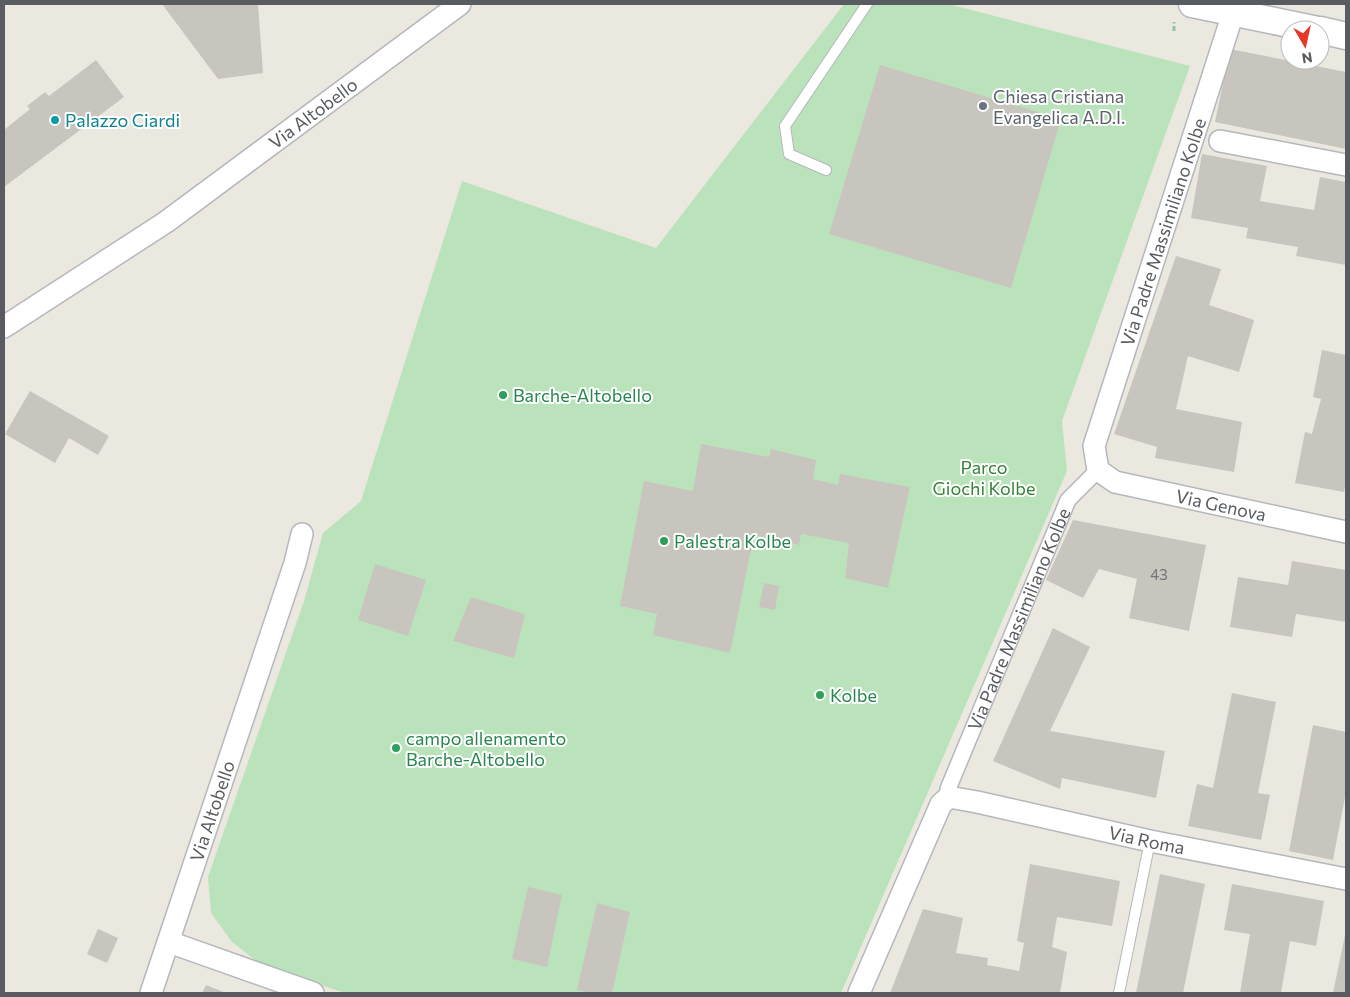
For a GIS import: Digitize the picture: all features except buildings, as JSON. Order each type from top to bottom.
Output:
[{"type":"street","name":"Via Altobello","points":[[4,327],[166,222],[460,4]]},
{"type":"street","points":[[1192,4],[1234,8],[1280,20]]},
{"type":"street","name":"Via Padre Massimiliano Kolbe","points":[[859,993],[941,804],[949,798],[948,789],[1068,500],[1098,470],[1094,446],[1234,8]]},
{"type":"street","points":[[1330,32],[1346,36]]},
{"type":"street","points":[[1220,141],[1346,165]]},
{"type":"street","name":"Via Genova","points":[[1098,470],[1115,482],[1346,532]]},
{"type":"street","name":"Via Altobello","points":[[151,993],[296,563],[302,534]]},
{"type":"street","name":"Via Roma","points":[[949,798],[977,802],[1150,841],[1346,879]]},
{"type":"street","points":[[169,942],[313,993]]},
{"type":"lane","points":[[826,170],[788,154],[785,126],[867,4]]},
{"type":"lane","points":[[1119,993],[1150,841]]},
{"type":"green space","name":"Parco Giochi Kolbe","points":[[844,4],[948,4],[1190,66],[1062,421],[1067,471],[841,993],[345,993],[262,965],[232,942],[211,913],[208,877],[304,601],[323,533],[361,501],[462,181],[656,248]]},
{"type":"place","name":"Chiesa Cristiana Evangelica A.D.I.","points":[[983,106]]},
{"type":"place","name":"Palazzo Ciardi","points":[[55,120]]},
{"type":"place","name":"Barche-Altobello","points":[[503,395]]},
{"type":"place","name":"Palestra Kolbe","points":[[664,541]]},
{"type":"place","name":"Kolbe","points":[[820,695]]},
{"type":"place","name":"campo allenamento Barche-Altobello","points":[[396,748]]}]
